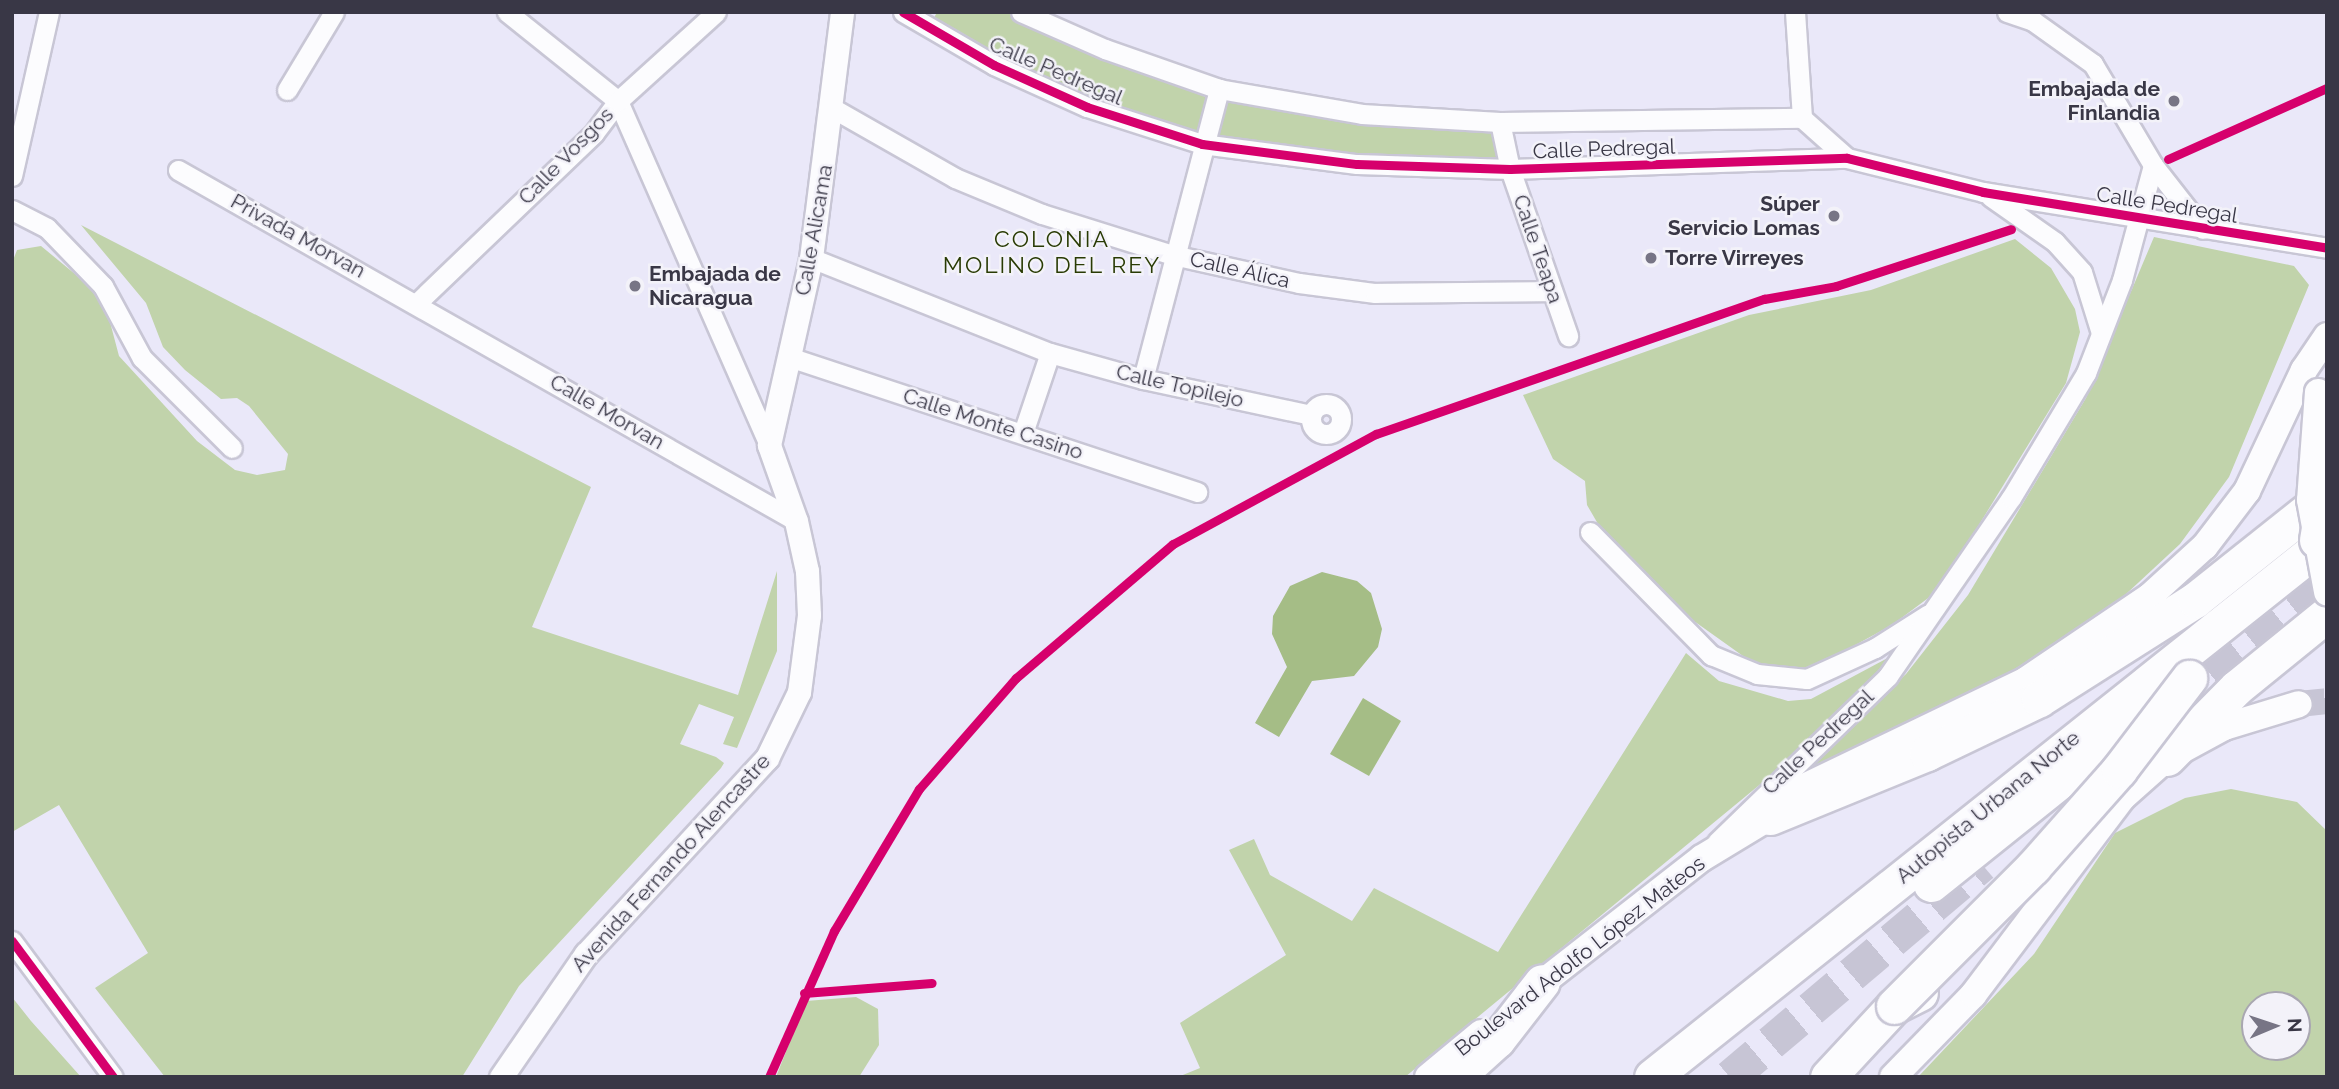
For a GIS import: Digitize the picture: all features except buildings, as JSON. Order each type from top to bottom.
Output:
[{"type":"highway","points":[[2146,628],[2209,567],[2327,477]]},
{"type":"highway","points":[[2324,549],[2327,477]]},
{"type":"highway","points":[[1770,817],[2012,714],[2146,628],[2195,600],[2327,495]]},
{"type":"highway","name":"Autopista Urbana Norte","points":[[1690,1077],[2189,678],[2324,549]]},
{"type":"highway","name":"Autopista Urbana Norte","points":[[1652,1077],[2324,549]]},
{"type":"highway","points":[[2167,758],[2235,688],[2327,614]]},
{"type":"highway","points":[[1828,1077],[1894,1006],[2006,894],[2119,770],[2189,678]]},
{"type":"highway","points":[[1894,1006],[1927,988],[2096,813],[2123,797]]},
{"type":"highway","points":[[1978,938],[2006,894]]},
{"type":"highway","points":[[1457,1077],[1497,1040],[1542,982]]},
{"type":"main road","name":"Boulevard Adolfo López Mateos","points":[[1428,1077],[1542,982],[1702,858],[1770,817],[1812,782],[2045,670],[2150,597],[2205,546],[2247,491],[2304,370],[2327,336]]},
{"type":"main road","points":[[2327,356],[2318,392],[2310,471],[2324,549],[2327,592]]},
{"type":"main road","points":[[1893,1077],[1973,995],[2123,797],[2167,758],[2248,716],[2300,704]]},
{"type":"street","points":[[12,176],[49,12]]},
{"type":"street","points":[[286,90],[334,12]]},
{"type":"street","name":"Avenida Fernando Alencastre","points":[[501,1077],[586,954],[767,758],[783,730],[806,659],[809,615],[796,521],[769,446],[618,101],[507,12]]},
{"type":"street","name":"Calle Vosgos","points":[[418,302],[594,133],[618,101],[716,12]]},
{"type":"street","name":"Calle Alicama","points":[[769,446],[811,258],[834,109],[842,12]]},
{"type":"street","name":"Calle Pedregal","points":[[903,12],[994,65],[1076,102],[1202,144],[1357,164],[1510,169],[1847,158],[1983,192],[2327,248]]},
{"type":"street","name":"Calle Pedregal","points":[[1021,12],[1219,89],[1362,114],[1500,122],[1802,117]]},
{"type":"street","points":[[1795,12],[1802,117],[1847,158]]},
{"type":"street","points":[[2007,12],[2034,22],[2093,64],[2153,165],[2203,229]]},
{"type":"street","points":[[1143,379],[1202,144],[1219,89]]},
{"type":"street","name":"Calle Álica","points":[[834,109],[955,178],[1042,214],[1174,254],[1299,284],[1375,293],[1552,291]]},
{"type":"street","name":"Calle Teapa","points":[[1500,122],[1510,169],[1568,335]]},
{"type":"street","name":"Calle Pedregal","points":[[1702,858],[1766,789],[1835,732],[1888,676],[2064,415],[2101,334],[2153,165]]},
{"type":"street","name":"Privada Morvan","points":[[178,170],[418,302]]},
{"type":"street","name":"Calle Pedregal","points":[[1983,192],[2055,242],[2082,272],[2101,334]]},
{"type":"street","points":[[12,210],[47,228],[103,286],[142,358],[232,448]]},
{"type":"street","name":"Calle Topilejo","points":[[811,258],[1050,353],[1143,379],[1311,415]]},
{"type":"street","name":"Calle Morvan","points":[[418,302],[796,521]]},
{"type":"street","points":[[1023,433],[1050,353]]},
{"type":"street","name":"Calle Monte Casino","points":[[789,357],[1197,492]]},
{"type":"street","points":[[1590,532],[1711,655],[1757,674],[1807,679],[1875,648],[1934,611]]},
{"type":"street","points":[[12,941],[113,1077]]},
{"type":"shaded area","points":[[937,12],[1018,12],[1233,95],[1498,124],[1507,167],[1355,161],[1222,142],[1090,104],[930,26]]},
{"type":"shaded area","points":[[81,225],[591,487],[532,627],[738,695],[777,571],[777,651],[737,748],[723,744],[734,717],[699,704],[680,744],[716,757],[724,763],[721,768],[519,986],[462,1077],[165,1077],[95,988],[148,953],[59,805],[12,832],[12,263],[17,250],[41,246],[92,288],[106,307],[119,356],[197,441],[235,470],[257,475],[285,470],[288,454],[249,406],[237,398],[221,399],[185,370],[163,347],[146,303]]},
{"type":"shaded area","points":[[2154,237],[2294,266],[2309,285],[2229,477],[2180,544],[2111,608],[2019,670],[1811,770],[1808,765],[1906,674],[1968,595],[2086,398]]},
{"type":"shaded area","points":[[2015,239],[2051,268],[2075,309],[2080,332],[2066,383],[1939,590],[1892,625],[1815,667],[1785,670],[1750,661],[1663,599],[1612,548],[1587,505],[1585,481],[1553,459],[1523,395],[1749,315],[1871,290]]},
{"type":"shaded area","points":[[1322,572],[1357,581],[1371,593],[1382,629],[1378,647],[1354,676],[1312,681],[1279,737],[1255,723],[1287,667],[1272,634],[1273,616],[1290,586]]},
{"type":"shaded area","points":[[1686,653],[1719,681],[1788,701],[1811,699],[1897,653],[1797,754],[1405,1077],[1178,1077],[1200,1068],[1180,1023],[1286,955],[1229,850],[1254,839],[1270,875],[1352,921],[1374,888],[1498,952]]},
{"type":"shaded area","points":[[1363,698],[1401,721],[1369,776],[1330,754]]},
{"type":"shaded area","points":[[2231,789],[2297,802],[2327,831],[2325,1077],[1918,1077],[2034,954],[2115,833],[2185,798]]},
{"type":"shaded area","points":[[12,997],[31,1021],[81,1077],[12,1077]]},
{"type":"shaded area","points":[[856,997],[878,1009],[879,1045],[859,1077],[776,1077],[806,1001]]},
{"type":"tunnel","points":[[2170,708],[2327,584]]},
{"type":"tunnel","points":[[2299,704],[2327,701]]},
{"type":"tunnel","points":[[1730,1077],[1982,864]]},
{"type":"cycle path","points":[[903,12],[994,65],[1087,107],[1202,144],[1357,164],[1510,169],[1847,158],[1983,192],[2327,248]]},
{"type":"cycle path","points":[[2168,159],[2327,88]]},
{"type":"cycle path","points":[[769,1077],[834,931],[919,789],[1016,678],[1173,544],[1376,434],[1764,299],[1836,286],[2011,229]]},
{"type":"cycle path","points":[[12,941],[113,1077]]},
{"type":"cycle path","points":[[804,993],[932,983]]},
{"type":"place","name":"Embajada de Finlandia","points":[[2174,101]]},
{"type":"place","name":"Súper Servicio Lomas","points":[[1834,216]]},
{"type":"place","name":"Torre Virreyes","points":[[1651,258]]},
{"type":"place","name":"Embajada de Nicaragua","points":[[635,286]]},
{"type":"district","name":"COLONIA MOLINO DEL REY","points":[[1052,252]]}]
